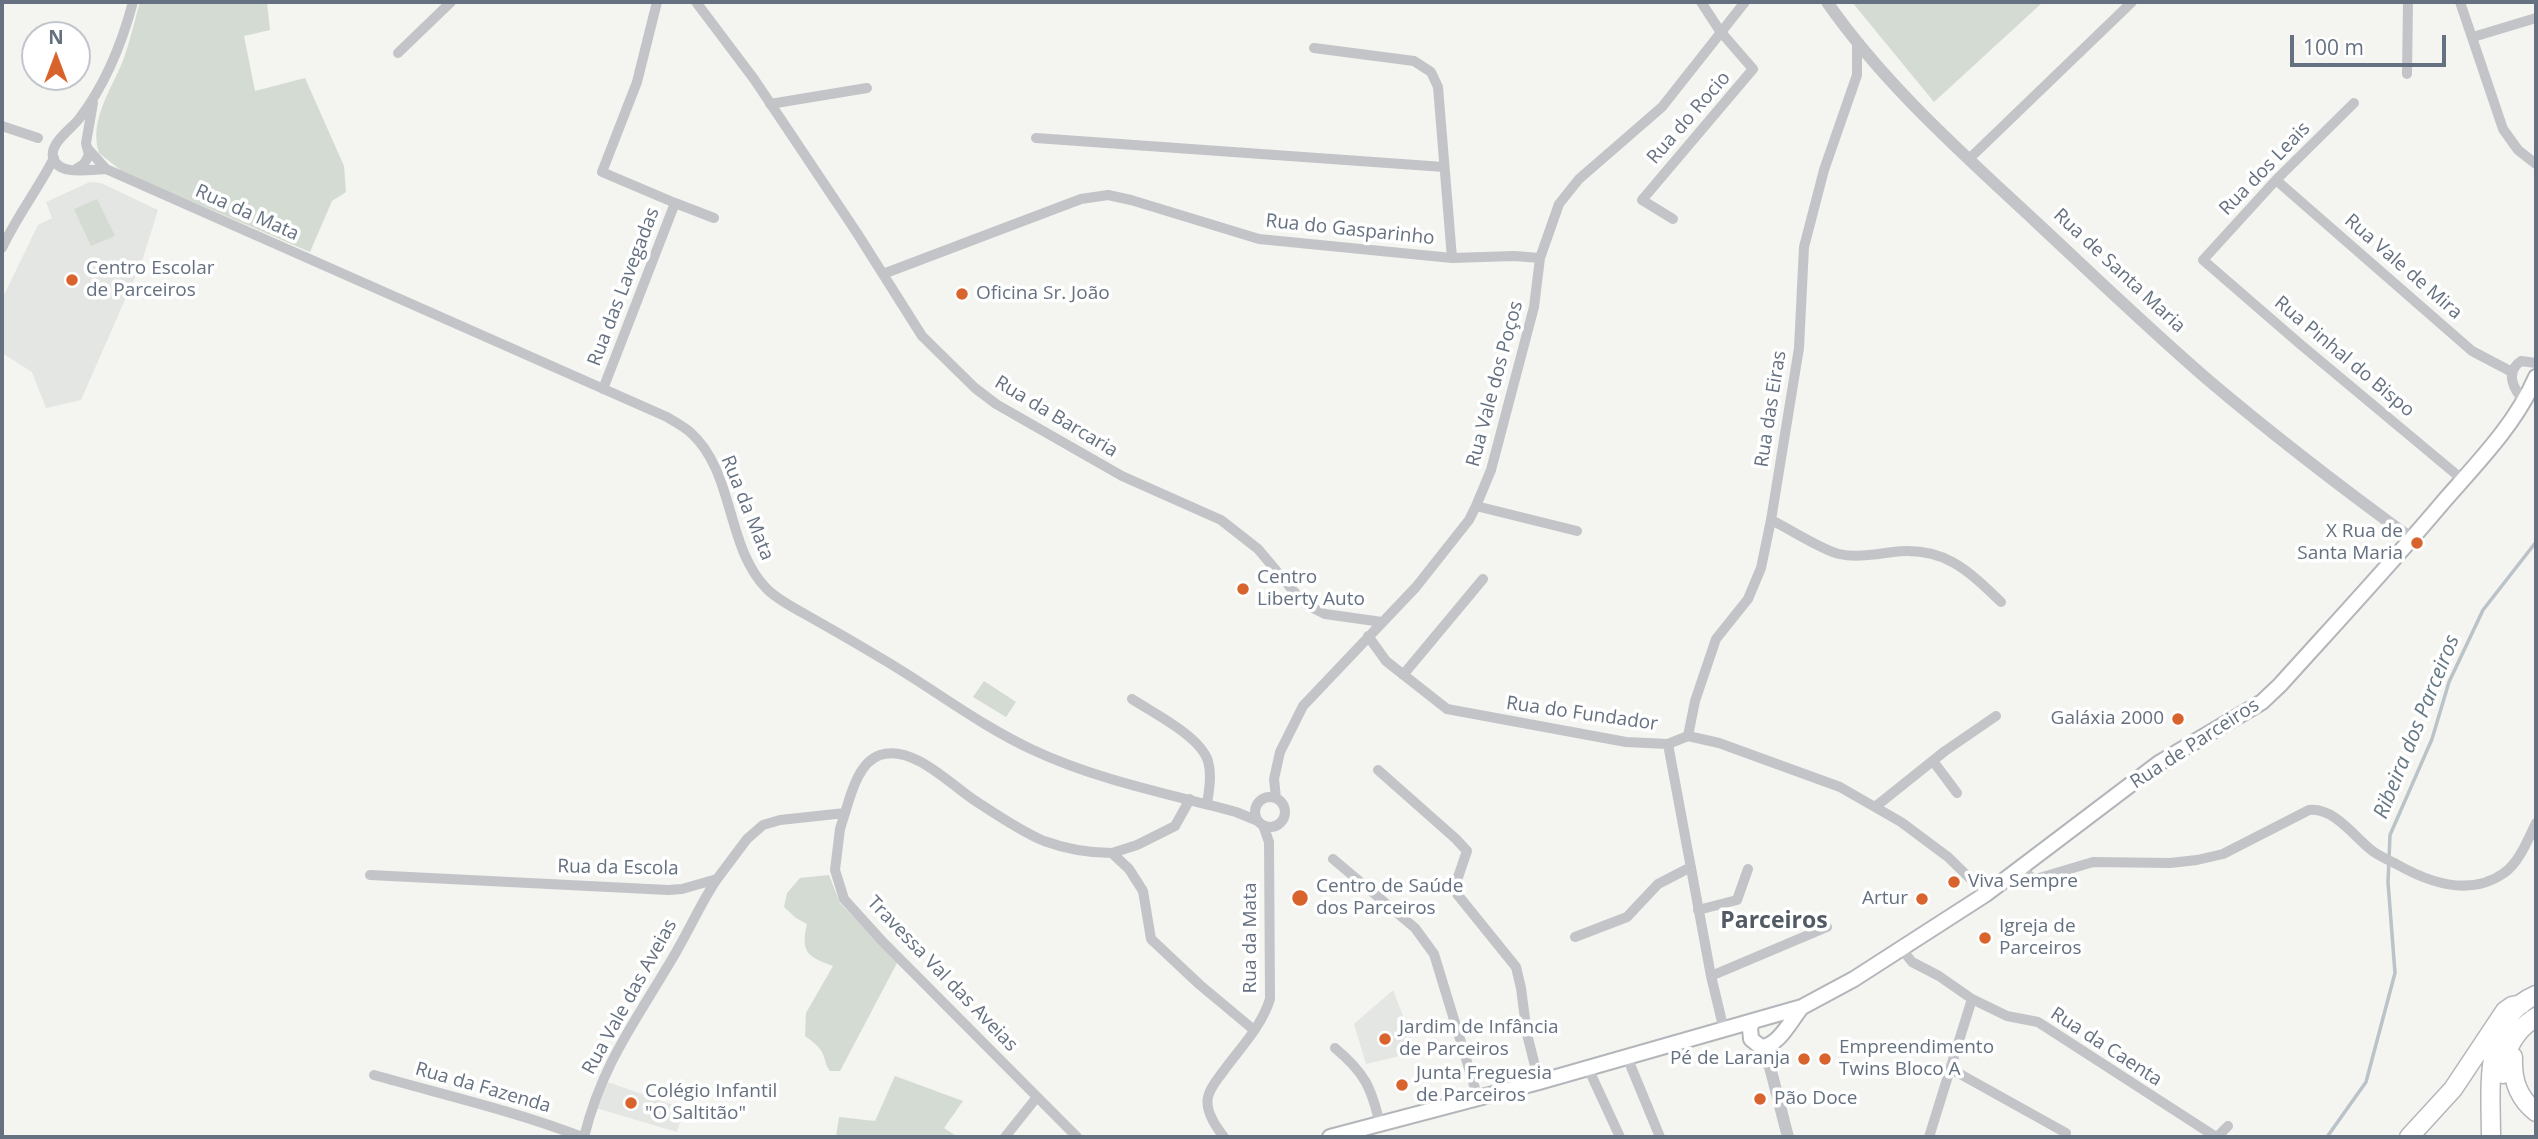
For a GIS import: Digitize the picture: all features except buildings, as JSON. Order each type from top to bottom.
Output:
[{"type":"highway","points":[[2496,1131],[2492,1074],[2496,1039],[2499,1031],[2529,999]]},
{"type":"highway","points":[[2409,1137],[2453,1089],[2505,1011],[2529,999]]},
{"type":"highway","points":[[2496,1131],[2504,1061],[2510,1041],[2536,1017]]},
{"type":"highway","points":[[2518,1033],[2514,1055],[2515,1081],[2522,1098],[2536,1112]]},
{"type":"main road","name":"Rua de Parceiros","points":[[1771,1017],[1802,1007],[1854,979],[2022,869],[2159,763],[2262,702],[2412,539],[2500,437],[2525,402],[2536,377]]},
{"type":"main road","points":[[1724,1030],[1765,1047],[1779,1037],[1802,1007]]},
{"type":"main road","points":[[1330,1137],[1539,1082],[1753,1021],[1771,1017],[1779,1023],[1779,1037]]},
{"type":"main road","points":[[1753,1021],[1749,1032],[1753,1042]]},
{"type":"street","points":[[71,170],[60,167],[54,158],[56,142],[66,135],[94,99],[119,48],[133,2]]},
{"type":"street","points":[[398,53],[450,2]]},
{"type":"street","name":"Rua das Lavegadas","points":[[603,389],[676,203],[602,172],[637,82],[657,2]]},
{"type":"street","name":"Rua da Barcaria","points":[[696,2],[858,233],[922,336],[975,388],[996,404],[1122,476],[1221,520],[1258,549],[1301,600],[1313,608],[1325,614],[1382,622]]},
{"type":"street","points":[[1701,2],[1720,30]]},
{"type":"street","name":"Rua Vale dos Poços","points":[[1276,799],[1274,779],[1280,752],[1303,706],[1443,554],[1469,520],[1476,506],[1491,470],[1517,373],[1538,285],[1540,258],[1552,219],[1567,191],[1662,107],[1720,30],[1745,2]]},
{"type":"street","name":"Rua de Santa Maria","points":[[1827,2],[1857,43],[1969,159],[2205,377],[2313,465],[2412,539]]},
{"type":"street","points":[[1969,159],[2132,2]]},
{"type":"street","points":[[2407,74],[2408,2]]},
{"type":"street","points":[[2460,2],[2503,128],[2518,150],[2536,164]]},
{"type":"street","points":[[2473,37],[2536,18]]},
{"type":"street","name":"Rua do Rocio","points":[[1673,219],[1642,200],[1754,69],[1720,30]]},
{"type":"street","name":"Rua das Eiras","points":[[1688,736],[1707,661],[1716,639],[1748,598],[1761,568],[1799,348],[1804,247],[1824,170],[1857,75],[1857,43]]},
{"type":"street","points":[[1314,48],[1414,61],[1431,72],[1438,86],[1452,258]]},
{"type":"street","points":[[1857,75],[1874,61]]},
{"type":"street","points":[[770,104],[867,88]]},
{"type":"street","points":[[41,182],[71,170],[87,160],[94,99]]},
{"type":"street","name":"Rua dos Leais","points":[[2203,260],[2276,180],[2354,103]]},
{"type":"street","points":[[2,125],[38,138]]},
{"type":"street","points":[[66,135],[78,136],[88,147]]},
{"type":"street","points":[[1035,138],[1444,167]]},
{"type":"street","name":"Rua da Mata","points":[[88,147],[106,169]]},
{"type":"street","points":[[2,248],[21,210],[54,158]]},
{"type":"street","name":"Rua da Mata","points":[[71,170],[106,169],[667,417],[691,432],[718,475],[744,557],[767,590],[1000,733],[1034,751],[1090,772],[1236,812],[1261,823],[1269,842],[1270,999],[1265,1017],[1233,1057],[1208,1097],[1215,1125],[1223,1137]]},
{"type":"street","name":"Rua Vale de Mira","points":[[2276,180],[2472,351],[2512,372]]},
{"type":"street","name":"Rua do Gasparinho","points":[[883,274],[1081,200],[1108,195],[1259,239],[1452,258],[1540,258]]},
{"type":"street","points":[[676,203],[714,218]]},
{"type":"street","name":"Rua Pinhal do Bispo","points":[[2203,260],[2463,480]]},
{"type":"street","points":[[2525,402],[2515,390],[2512,372],[2521,361],[2536,363]]},
{"type":"street","points":[[1476,506],[1577,531]]},
{"type":"street","points":[[1771,520],[1836,554],[1866,555],[1921,550],[1934,552],[1949,560],[2001,602]]},
{"type":"street","points":[[1404,676],[1483,579]]},
{"type":"street","name":"Rua do Fundador","points":[[1368,636],[1386,661],[1447,709],[1626,742],[1668,744],[1688,736]]},
{"type":"street","points":[[1132,699],[1199,746],[1207,758],[1210,772],[1207,804]]},
{"type":"street","points":[[1875,807],[1996,716]]},
{"type":"street","points":[[1688,736],[1719,743],[1840,787],[1901,821],[1948,857],[1986,894]]},
{"type":"street","points":[[1668,744],[1711,976],[1724,1030]]},
{"type":"street","points":[[717,879],[747,839],[764,825],[780,820],[845,813],[865,765],[880,755],[901,754],[921,762],[973,799],[1043,840],[1090,853],[1112,853],[1137,845],[1175,826],[1190,799]]},
{"type":"street","points":[[1933,761],[1957,793]]},
{"type":"street","points":[[1378,770],[1456,839],[1467,852],[1456,883],[1457,894],[1516,967],[1527,1034],[1539,1082]]},
{"type":"street","name":"Rua Vale dos Poços","points":[[1260,801],[1274,779]]},
{"type":"street","points":[[1236,812],[1260,801],[1276,799],[1284,810],[1283,818],[1278,824],[1261,823],[1255,813],[1260,801]]},
{"type":"street","points":[[2022,869],[2032,878],[2036,878],[2093,862],[2170,863],[2197,860],[2223,853],[2309,810],[2319,809],[2328,813],[2373,852],[2421,878],[2451,886],[2474,885],[2505,873],[2536,823]]},
{"type":"street","name":"Travessa Val das Aveias","points":[[845,813],[840,829],[835,870],[844,898],[883,942],[1077,1137]]},
{"type":"street","name":"Rua da Mata","points":[[1269,842],[1278,824]]},
{"type":"street","points":[[1112,853],[1129,869],[1143,891],[1151,939],[1254,1030]]},
{"type":"street","points":[[1333,859],[1415,928],[1434,954],[1478,1098]]},
{"type":"street","points":[[1575,937],[1627,917],[1658,884],[1691,867]]},
{"type":"street","points":[[1698,909],[1737,900],[1748,869]]},
{"type":"street","name":"Rua da Escola","points":[[370,875],[668,890],[717,879]]},
{"type":"street","name":"Rua Vale das Aveias","points":[[583,1137],[592,1105],[618,1046],[672,960],[717,879]]},
{"type":"street","points":[[1711,976],[1827,927]]},
{"type":"street","name":"Rua da Caenta","points":[[1901,948],[1912,962],[1972,999],[2007,1016],[2038,1022],[2216,1137],[2228,1126]]},
{"type":"street","points":[[1928,1137],[1972,999]]},
{"type":"street","points":[[1769,1067],[1779,1037]]},
{"type":"street","points":[[1753,1042],[1769,1067],[1788,1137]]},
{"type":"street","points":[[1335,1048],[1351,1062],[1372,1091],[1380,1124]]},
{"type":"street","points":[[1627,1057],[1660,1137]]},
{"type":"street","points":[[1588,1068],[1620,1137]]},
{"type":"street","points":[[1951,1069],[2066,1133]]},
{"type":"street","name":"Rua da Fazenda","points":[[374,1075],[530,1117],[583,1137]]},
{"type":"street","points":[[1005,1137],[1037,1097]]},
{"type":"shaded area","points":[[140,2],[267,2],[270,30],[244,36],[255,91],[305,78],[344,166],[346,192],[332,201],[310,252],[123,172],[99,153],[99,115],[125,55]]},
{"type":"shaded area","points":[[1852,2],[2043,2],[1934,102]]},
{"type":"shaded area","name":"Centro Escolar de Parceiros","points":[[90,182],[101,183],[158,210],[142,261],[81,400],[46,408],[32,372],[2,353],[2,299],[38,225],[52,218],[46,202]]},
{"type":"shaded area","points":[[97,199],[115,236],[91,246],[74,209]]},
{"type":"shaded area","points":[[984,681],[1016,702],[1006,717],[973,697]]},
{"type":"shaded area","points":[[829,875],[840,903],[897,963],[840,1071],[830,1071],[821,1051],[805,1036],[806,1013],[833,966],[817,960],[808,952],[805,941],[807,924],[784,907],[787,893],[800,878]]},
{"type":"shaded area","name":"Jardim de Infância de Parceiros","points":[[1393,990],[1417,1052],[1366,1064],[1354,1024]]},
{"type":"shaded area","points":[[895,1076],[963,1101],[944,1128],[958,1137],[836,1137],[839,1117],[875,1121]]},
{"type":"shaded area","name":"Colégio Infantil \"O Saltitão\"","points":[[605,1081],[684,1109],[677,1132],[596,1108]]},
{"type":"waterway","name":"Ribeira dos Parceiros","points":[[2327,1137],[2366,1082],[2395,973],[2388,882],[2390,835],[2432,739],[2449,682],[2483,610],[2536,542]]},
{"type":"place","name":"Centro Escolar de Parceiros","points":[[72,280]]},
{"type":"place","name":"Oficina Sr. João","points":[[962,294]]},
{"type":"place","name":"X Rua de Santa Maria","points":[[2417,543]]},
{"type":"place","name":"Centro Liberty Auto","points":[[1243,589]]},
{"type":"place","name":"Galáxia 2000","points":[[2178,719]]},
{"type":"place","name":"Viva Sempre","points":[[1954,882]]},
{"type":"place","name":"Centro de Saúde dos Parceiros","points":[[1300,898]]},
{"type":"place","name":"Artur","points":[[1922,899]]},
{"type":"place","name":"Igreja de Parceiros","points":[[1985,938]]},
{"type":"place","name":"Jardim de Infância de Parceiros","points":[[1385,1039]]},
{"type":"place","name":"Pé de Laranja","points":[[1804,1059]]},
{"type":"place","name":"Empreendimento Twins Bloco A","points":[[1825,1059]]},
{"type":"place","name":"Junta Freguesia de Parceiros","points":[[1402,1085]]},
{"type":"place","name":"Pão Doce","points":[[1760,1099]]},
{"type":"place","name":"Colégio Infantil \"O Saltitão\"","points":[[631,1103]]},
{"type":"district","name":"Parceiros","points":[[1774,921]]}]
